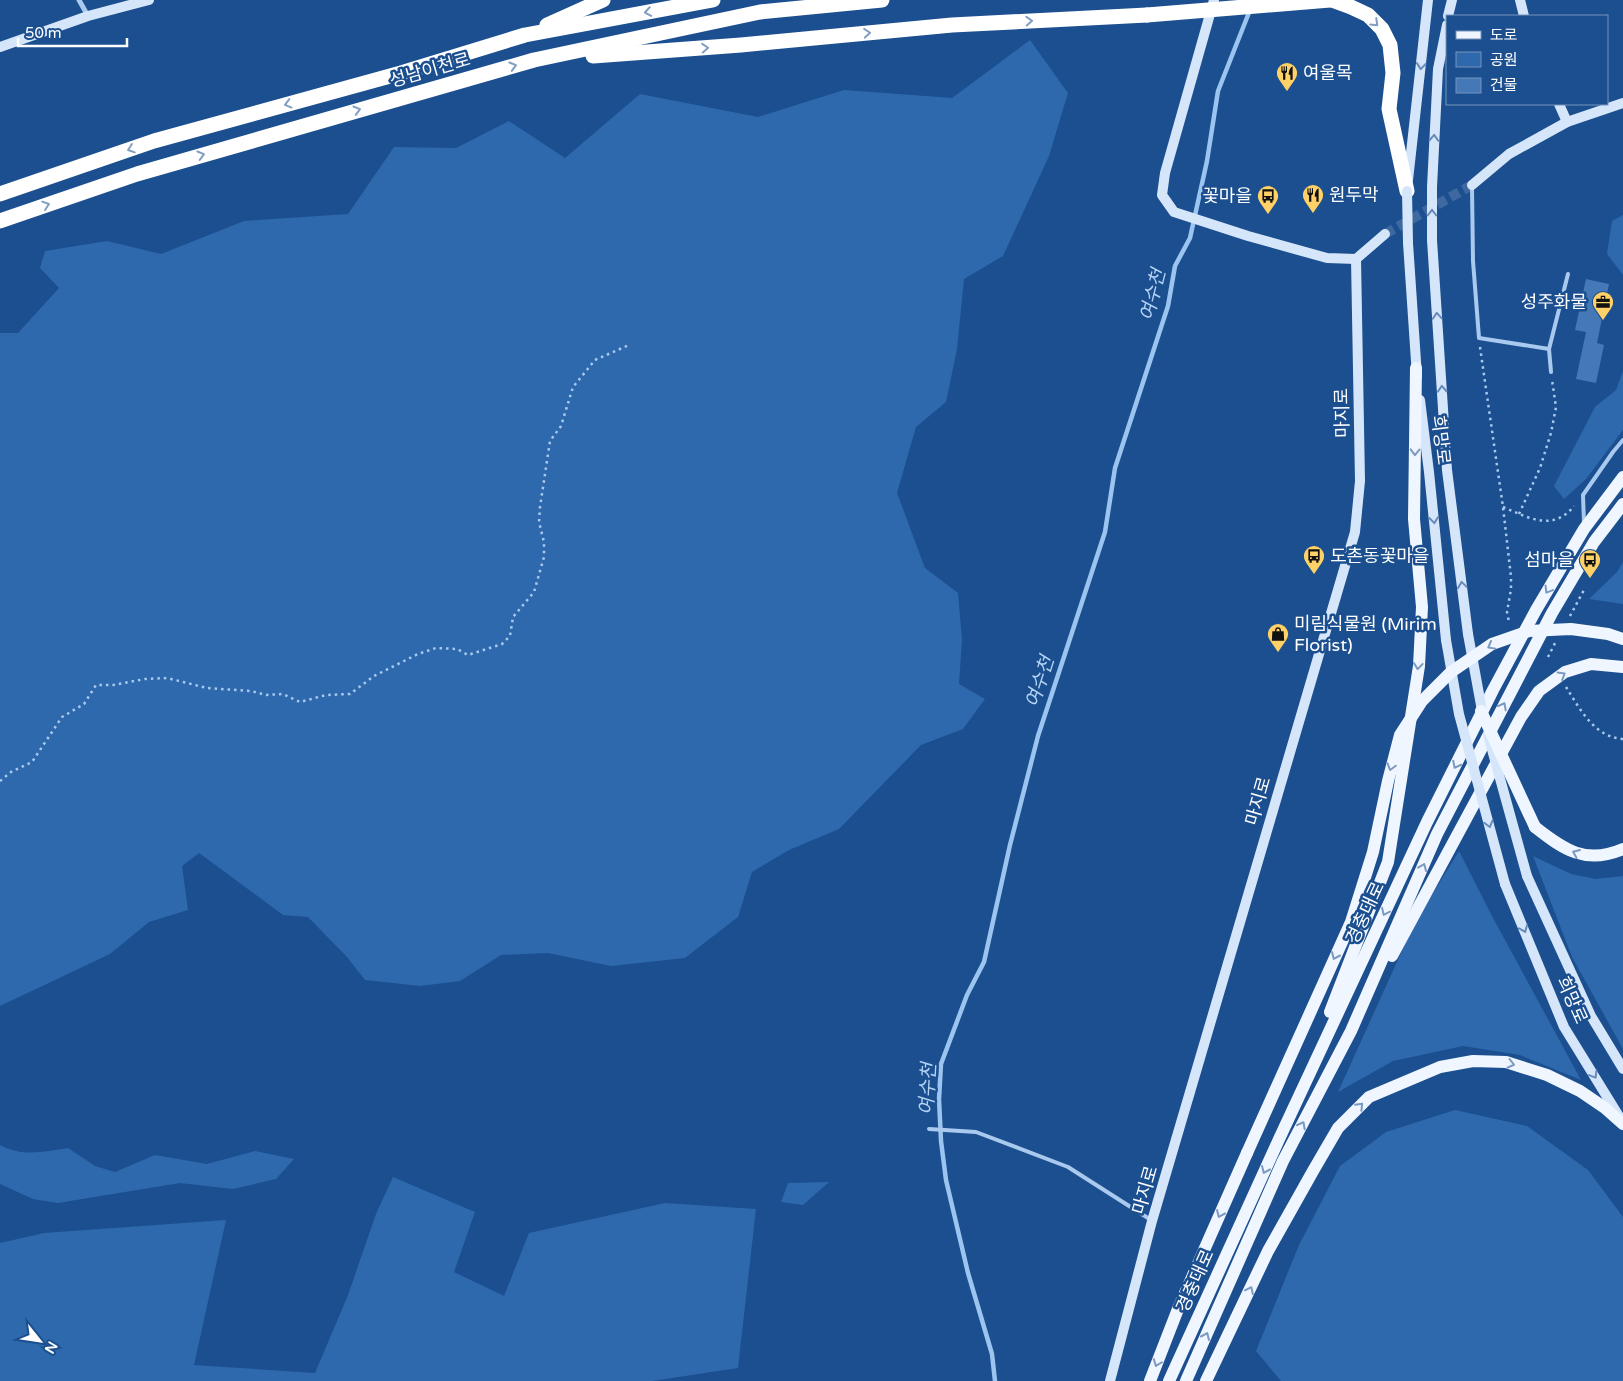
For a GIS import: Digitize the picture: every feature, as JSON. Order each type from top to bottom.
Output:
[{"type":"highway","points":[[525,35],[603,0]]},
{"type":"highway","name":"성남이천로","points":[[0,194],[154,141],[401,73],[525,35],[713,0]]},
{"type":"highway","name":"성남이천로","points":[[0,221],[137,174],[534,60],[760,12],[882,0]]},
{"type":"highway","points":[[534,60],[741,45],[952,25],[1147,15],[1331,0],[1351,7],[1368,16],[1382,30],[1390,45],[1393,73],[1389,109],[1407,191]]},
{"type":"main road","points":[[0,47],[88,16],[149,0]]},
{"type":"main road","points":[[1214,0],[1165,173],[1162,195],[1174,212],[1248,236],[1327,258],[1356,259],[1386,234]]},
{"type":"main road","points":[[1407,191],[1428,0]]},
{"type":"main road","points":[[1448,15],[1452,0]]},
{"type":"main road","points":[[1520,0],[1524,15]]},
{"type":"main road","name":"희망로","points":[[1446,30],[1438,69],[1432,187],[1432,240],[1446,470],[1468,634],[1481,711],[1527,876],[1591,1016],[1623,1068]]},
{"type":"main road","points":[[1472,185],[1509,154],[1567,122],[1623,103]]},
{"type":"main road","points":[[1558,105],[1567,122]]},
{"type":"main road","name":"희망로","points":[[1407,191],[1408,243],[1416,368],[1429,472],[1446,640],[1459,714],[1505,884],[1564,1027],[1623,1124]]},
{"type":"main road","name":"마지로","points":[[1110,1381],[1152,1221],[1355,532],[1360,482],[1356,259]]},
{"type":"main road","points":[[1280,1137],[1388,862],[1419,666],[1422,607],[1414,519],[1416,368]]},
{"type":"main road","name":"경충대로","points":[[1170,1381],[1280,1137],[1449,778],[1536,610],[1584,529],[1623,477]]},
{"type":"main road","name":"경충대로","points":[[1186,1381],[1283,1161],[1351,1031],[1437,834],[1552,613],[1594,542],[1623,504]]},
{"type":"main road","points":[[1150,1381],[1178,1309],[1351,922],[1373,852],[1400,735],[1422,701],[1451,672],[1492,644],[1529,631],[1571,629],[1608,634],[1623,639]]},
{"type":"main road","points":[[1351,1031],[1521,717],[1539,691],[1565,672],[1591,664],[1623,667]]},
{"type":"main road","points":[[1481,711],[1535,827],[1557,845],[1584,856],[1611,854],[1623,849]]},
{"type":"main road","points":[[1206,1381],[1268,1251],[1313,1171],[1338,1128],[1369,1097],[1440,1067],[1472,1061],[1506,1062],[1547,1075],[1580,1091],[1605,1108],[1623,1124]]},
{"type":"street","points":[[79,0],[88,16]]},
{"type":"lane","points":[[1472,185],[1473,260],[1479,338],[1549,349]]},
{"type":"lane","points":[[1551,372],[1549,349],[1568,274]]},
{"type":"lane","points":[[1584,529],[1583,495],[1623,440]]},
{"type":"lane","points":[[929,1129],[976,1132],[1068,1167],[1152,1221]]},
{"type":"path","points":[[1479,338],[1511,577],[1511,590],[1506,612],[1509,622]]},
{"type":"path","points":[[0,781],[10,772],[32,762],[62,717],[84,704],[96,685],[113,685],[145,679],[167,678],[207,688],[251,691],[266,695],[282,694],[300,702],[326,695],[350,694],[374,676],[418,654],[436,648],[457,649],[468,655],[502,644],[510,636],[513,617],[534,592],[544,557],[544,542],[539,522],[550,441],[561,426],[572,387],[595,360],[629,345]]},
{"type":"path","points":[[1519,514],[1540,468],[1551,433],[1556,407],[1551,372]]},
{"type":"path","points":[[1503,507],[1534,520],[1556,521],[1567,515],[1583,495]]},
{"type":"path","points":[[1544,652],[1552,662]]},
{"type":"path","points":[[1566,687],[1583,713],[1599,731],[1608,736],[1623,739]]},
{"type":"green space","points":[[1030,40],[1068,93],[1049,156],[1003,256],[964,279],[957,349],[946,402],[916,427],[897,493],[925,568],[958,593],[962,640],[959,684],[985,699],[963,729],[921,745],[839,829],[789,850],[752,872],[738,917],[685,958],[611,966],[548,953],[501,955],[460,981],[420,986],[365,980],[347,957],[308,917],[283,915],[199,853],[182,866],[188,910],[149,922],[110,954],[0,1006],[0,333],[18,333],[59,288],[40,268],[45,251],[107,241],[161,254],[244,221],[348,214],[394,147],[456,148],[509,121],[565,158],[640,94],[758,117],[844,90],[952,98]]},
{"type":"green space","points":[[1623,215],[1623,275],[1607,254],[1612,221]]},
{"type":"green space","points":[[1623,371],[1623,430],[1586,479],[1564,499],[1554,486],[1595,407],[1616,390]]},
{"type":"green space","points":[[1623,562],[1623,604],[1589,599],[1617,572]]},
{"type":"green space","points":[[1459,851],[1581,1080],[1520,1055],[1463,1046],[1393,1061],[1338,1092],[1415,922]]},
{"type":"green space","points":[[1533,856],[1571,874],[1596,879],[1623,876],[1623,1049],[1572,957]]},
{"type":"green space","points":[[1455,1110],[1527,1126],[1588,1170],[1623,1217],[1623,1381],[1281,1381],[1256,1351],[1299,1245],[1340,1166],[1386,1132]]},
{"type":"green space","points":[[0,1145],[8,1149],[25,1152],[42,1152],[68,1148],[95,1166],[115,1172],[155,1155],[207,1164],[255,1151],[294,1159],[276,1179],[233,1189],[180,1183],[58,1203],[33,1199],[0,1184]]},
{"type":"green space","points":[[393,1177],[475,1212],[454,1272],[504,1296],[529,1233],[665,1203],[756,1209],[738,1368],[652,1381],[0,1381],[0,1243],[44,1233],[226,1220],[194,1365],[315,1373],[348,1295],[376,1214]]},
{"type":"green space","points":[[829,1182],[803,1205],[781,1202],[788,1183]]},
{"type":"building","points":[[1586,279],[1609,284],[1597,343],[1604,345],[1596,383],[1576,379],[1586,332],[1575,330]]},
{"type":"waterway","name":"여수천","points":[[995,1381],[992,1354],[968,1273],[946,1180],[941,1141],[939,1099],[941,1064],[967,995],[984,962],[1010,845],[1038,736],[1105,532],[1115,468],[1168,306],[1175,266],[1190,238],[1207,161],[1218,91],[1250,10]]},
{"type":"tunnel","points":[[1385,234],[1472,185]]},
{"type":"place","name":"여울목","points":[[1287,92]]},
{"type":"place","name":"원두막","points":[[1313,214]]},
{"type":"place","name":"꽃마을","points":[[1268,215]]},
{"type":"place","name":"성주화물","points":[[1603,321]]},
{"type":"place","name":"도촌동꽃마을","points":[[1314,575]]},
{"type":"place","name":"섬마을","points":[[1590,579]]},
{"type":"place","name":"미림식물원 (Mirim Florist)","points":[[1278,653]]}]
